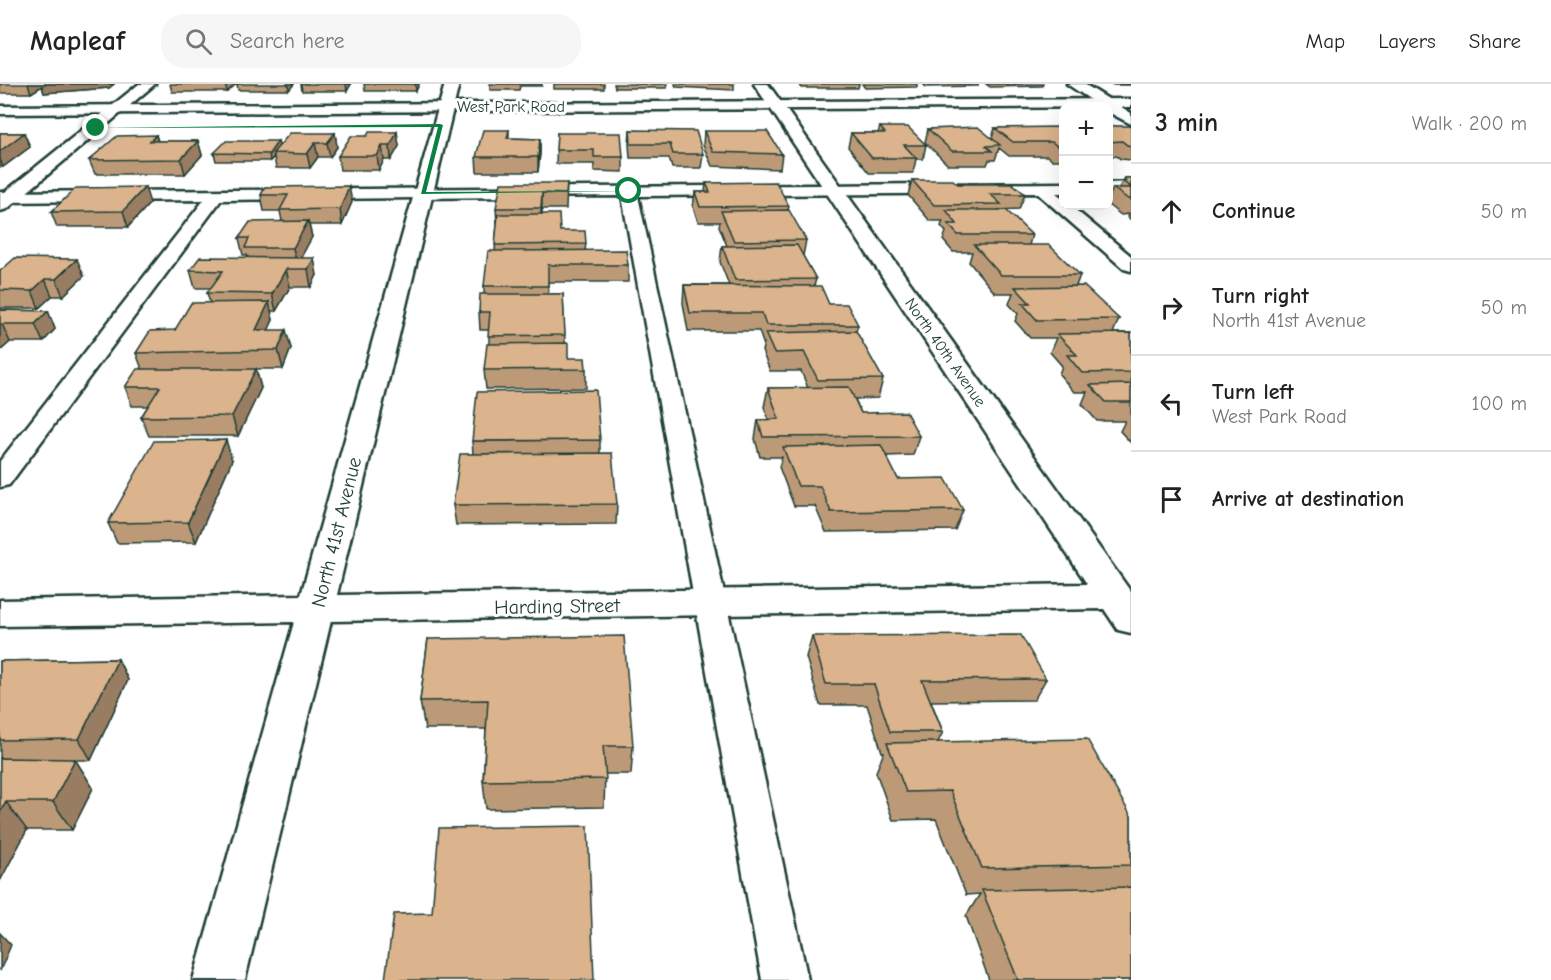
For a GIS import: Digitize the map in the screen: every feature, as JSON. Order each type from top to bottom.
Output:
[{"type":"street","points":[[4,200],[148,84]]},
{"type":"street","name":"North 40th Avenue","points":[[761,84],[1123,608]]},
{"type":"street","points":[[1074,84],[1103,102]]},
{"type":"street","name":"West Park Road","points":[[1113,103],[1131,103]]},
{"type":"street","name":"West Park Road","points":[[0,110],[444,113],[784,119],[1059,105]]},
{"type":"street","points":[[1113,108],[1131,120]]},
{"type":"street","name":"North 41st Avenue","points":[[219,980],[444,113]]},
{"type":"street","points":[[1113,122],[1131,120]]},
{"type":"street","points":[[72,128],[119,128]]},
{"type":"street","name":"Harding Street","points":[[0,613],[710,603],[1123,608]]},
{"type":"lane","points":[[1113,188],[1131,187]]},
{"type":"lane","points":[[1041,188],[1131,265]]},
{"type":"lane","points":[[4,200],[216,195],[1059,188]]},
{"type":"lane","points":[[629,191],[785,980]]},
{"type":"lane","points":[[0,479],[216,195]]},
{"type":"building","points":[[1113,126],[1131,127],[1131,146],[1122,141],[1113,142]]},
{"type":"building","points":[[880,127],[908,127],[926,145],[904,145],[916,158],[872,158],[851,133],[885,133]]},
{"type":"building","points":[[978,127],[1000,145],[986,146],[992,151],[952,151],[928,129]]},
{"type":"building","points":[[1057,127],[1059,128],[1059,146],[1052,142],[1013,142],[995,128]]},
{"type":"building","points":[[483,130],[509,130],[507,138],[540,139],[538,157],[476,157]]},
{"type":"building","points":[[630,130],[696,131],[703,154],[673,154],[670,144],[631,144]]},
{"type":"building","points":[[704,131],[767,131],[782,154],[713,152]]},
{"type":"building","points":[[369,132],[397,132],[390,146],[382,146],[377,156],[338,156],[351,136],[367,136]]},
{"type":"building","points":[[0,133],[24,133],[0,151]]},
{"type":"building","points":[[290,133],[335,133],[327,143],[315,143],[307,154],[273,153]]},
{"type":"building","points":[[557,133],[621,133],[623,157],[594,157],[594,150],[556,150]]},
{"type":"building","points":[[156,135],[150,141],[198,141],[181,159],[89,160],[117,136]]},
{"type":"building","points":[[226,141],[278,141],[269,154],[214,153]]},
{"type":"building","points":[[1124,178],[1131,178],[1131,187],[1122,181],[1126,181]]},
{"type":"building","points":[[912,180],[953,180],[958,184],[1013,184],[1025,194],[990,194],[1001,204],[934,205]]},
{"type":"building","points":[[776,182],[789,206],[700,207],[695,192],[710,192],[706,183]]},
{"type":"building","points":[[501,183],[567,183],[566,194],[542,193],[541,208],[496,208]]},
{"type":"building","points":[[349,186],[340,209],[280,210],[288,195],[261,195],[265,187]]},
{"type":"building","points":[[145,187],[123,211],[51,212],[76,188]]},
{"type":"building","points":[[1113,188],[1131,188],[1131,199]]},
{"type":"building","points":[[789,210],[806,240],[734,241],[721,211]]},
{"type":"building","points":[[946,210],[1006,210],[1032,235],[958,235],[948,224],[957,224]]},
{"type":"building","points":[[498,214],[559,214],[560,231],[585,231],[586,244],[495,245]]},
{"type":"building","points":[[308,221],[293,248],[245,248],[249,238],[239,238],[250,222]]},
{"type":"building","points":[[797,245],[816,279],[735,280],[722,246]]},
{"type":"building","points":[[974,245],[1049,245],[1080,275],[1001,275]]},
{"type":"building","points":[[626,250],[628,265],[548,265],[548,286],[484,286],[488,251]]},
{"type":"building","points":[[200,257],[314,258],[308,269],[286,269],[272,294],[207,293],[223,271],[190,270]]},
{"type":"building","points":[[15,258],[77,259],[56,279],[45,279],[32,291],[0,290],[0,271]]},
{"type":"building","points":[[684,285],[821,286],[829,304],[847,304],[858,325],[766,325],[762,313],[690,313]]},
{"type":"building","points":[[1084,286],[1119,319],[1037,320],[1022,303],[1030,303],[1015,287]]},
{"type":"building","points":[[480,294],[563,294],[565,335],[488,336],[490,312],[479,312]]},
{"type":"building","points":[[269,302],[256,330],[286,330],[278,350],[136,353],[150,331],[175,330],[191,303]]},
{"type":"building","points":[[0,310],[48,311],[35,324],[0,325]]},
{"type":"building","points":[[856,331],[883,379],[818,380],[804,352],[774,353],[765,333]]},
{"type":"building","points":[[1131,333],[1131,372],[1082,373],[1067,355],[1077,355],[1057,334]]},
{"type":"building","points":[[568,343],[568,358],[585,358],[586,369],[484,370],[487,344]]},
{"type":"building","points":[[137,369],[256,369],[232,416],[141,417],[160,387],[125,387]]},
{"type":"building","points":[[1131,384],[1131,402],[1106,402],[1090,385]]},
{"type":"building","points":[[849,387],[861,413],[906,412],[919,436],[763,437],[758,420],[779,419],[768,388]]},
{"type":"building","points":[[596,390],[600,440],[472,441],[477,392]]},
{"type":"building","points":[[226,440],[188,522],[108,523],[154,441]]},
{"type":"building","points":[[881,445],[898,479],[945,478],[963,510],[831,512],[820,486],[798,486],[783,447]]},
{"type":"building","points":[[612,453],[617,504],[453,505],[460,454]]},
{"type":"building","points":[[1021,635],[1046,679],[922,680],[943,732],[890,732],[874,684],[826,684],[812,636]]},
{"type":"building","points":[[624,636],[633,746],[603,746],[606,779],[483,781],[488,700],[420,701],[428,639]]},
{"type":"building","points":[[118,659],[79,739],[0,740],[0,661]]},
{"type":"building","points":[[1087,739],[1131,816],[1131,865],[982,868],[950,791],[906,792],[887,743]]},
{"type":"building","points":[[0,758],[75,759],[53,802],[6,802],[0,812]]},
{"type":"building","points":[[588,826],[594,980],[385,980],[394,914],[432,913],[439,828]]},
{"type":"building","points":[[1131,887],[1131,980],[1018,980],[982,890]]},
{"type":"route","points":[[96,128],[440,125],[423,193],[629,191]]}]
